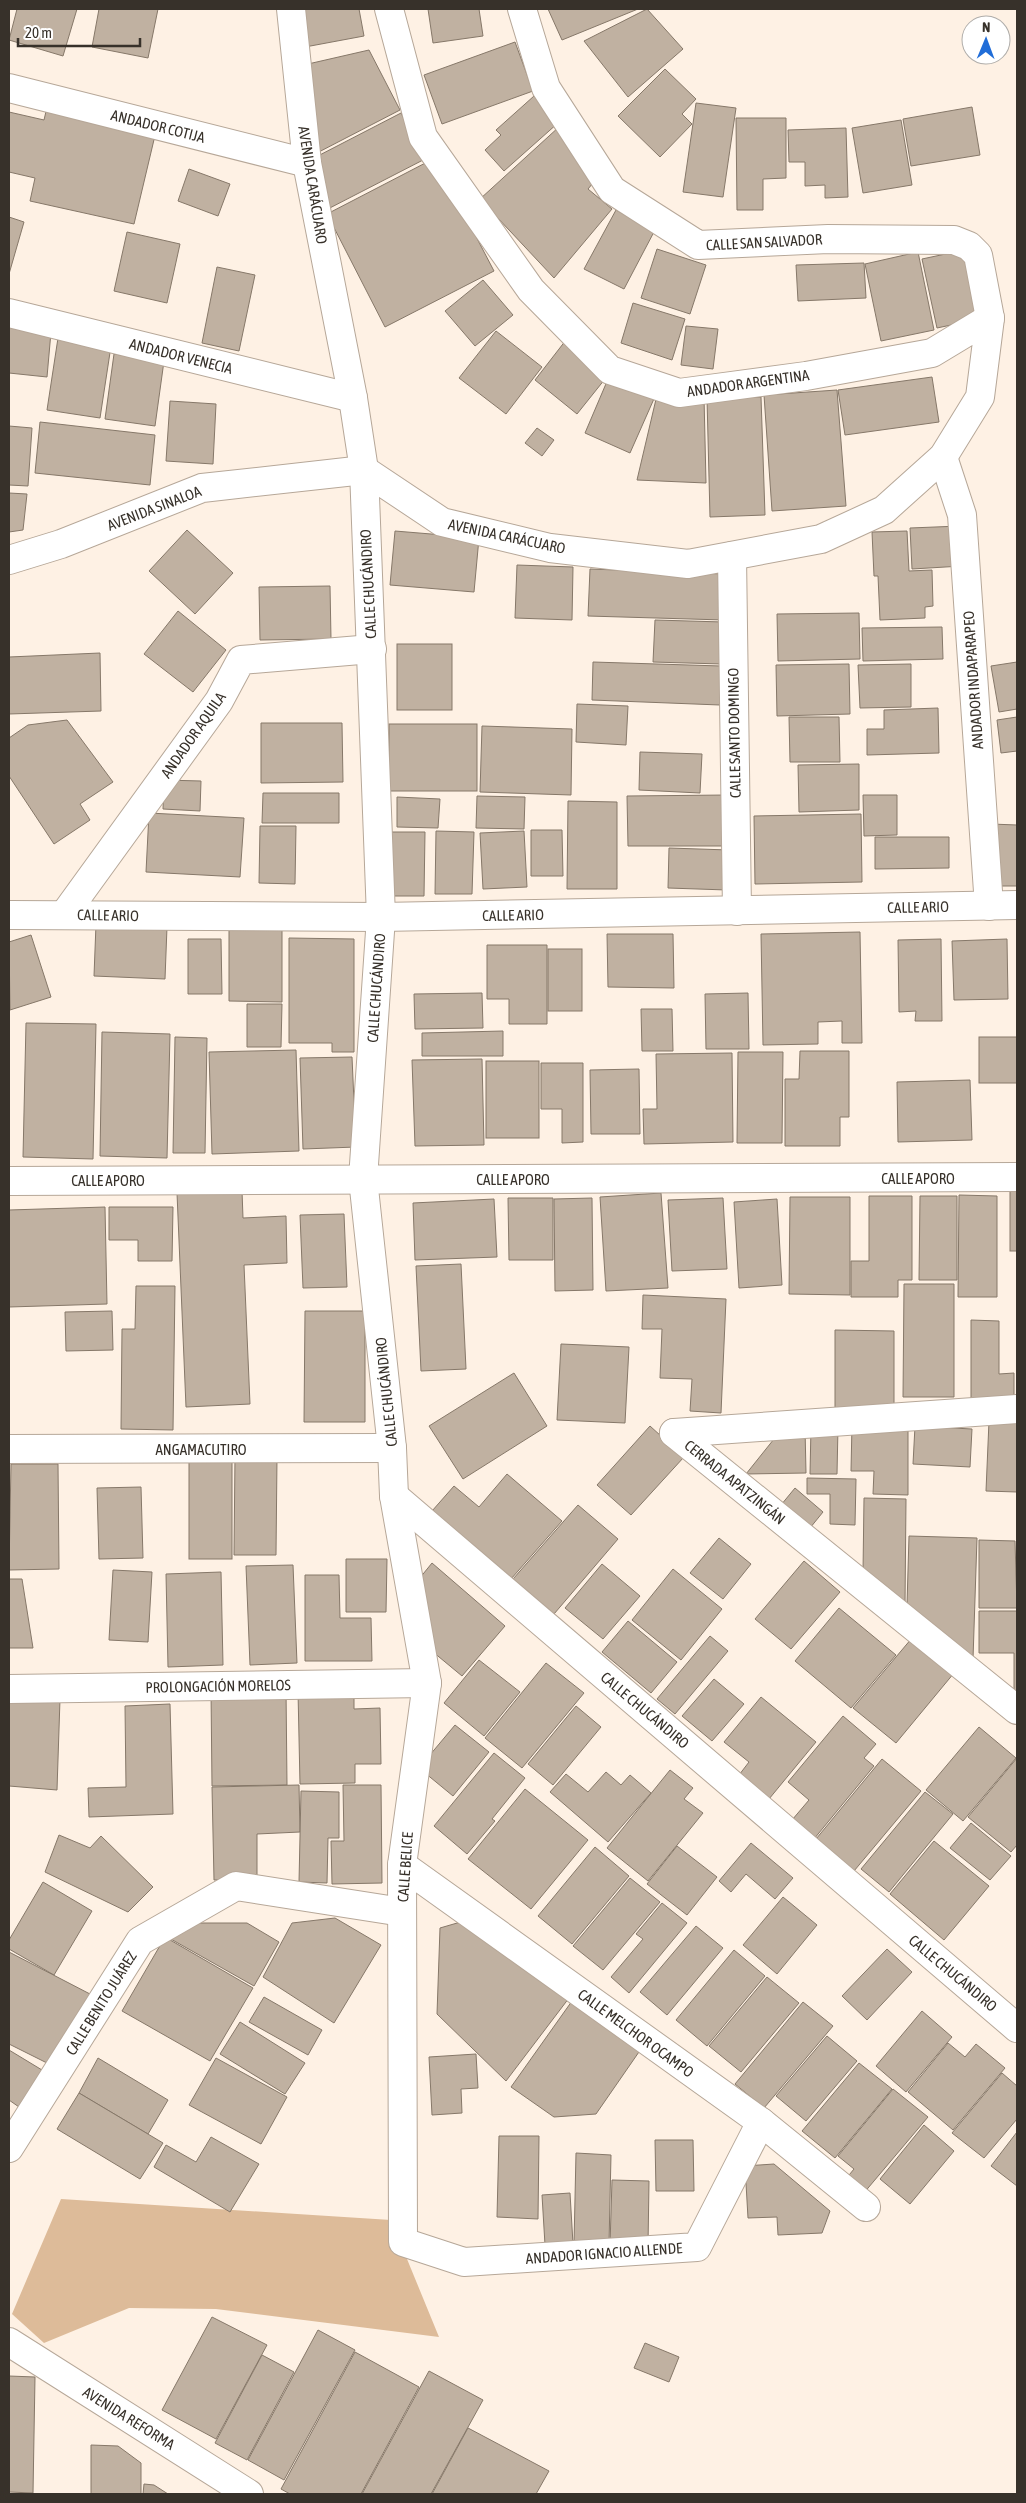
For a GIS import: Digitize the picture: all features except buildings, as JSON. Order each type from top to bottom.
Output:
[{"type":"street","name":"AVENIDA CARÁCUARO","points":[[291,9],[307,163],[353,398],[364,470],[442,522],[550,548],[688,564],[821,539],[884,510],[944,457],[980,397],[990,318]]},
{"type":"street","name":"ANDADOR ARGENTINA","points":[[389,9],[423,137],[530,290],[610,370],[679,392],[796,377],[932,353],[990,318]]},
{"type":"street","name":"CALLE SAN SALVADOR","points":[[522,9],[546,88],[612,190],[698,245],[828,239],[954,240],[969,246],[978,255],[990,318]]},
{"type":"street","name":"ANDADOR COTIJA","points":[[9,88],[307,163]]},
{"type":"street","name":"ANDADOR VENECIA","points":[[9,313],[353,398]]},
{"type":"street","name":"ANDADOR INDAPARAPEO","points":[[944,457],[962,515],[989,906]]},
{"type":"street","name":"AVENIDA SINALOA","points":[[9,560],[61,544],[202,488],[364,470]]},
{"type":"street","name":"CALLE CHUCÁNDIRO","points":[[364,470],[381,917],[363,1179],[392,1448],[394,1496],[1017,2028]]},
{"type":"street","name":"CALLE SANTO DOMINGO","points":[[732,556],[737,911]]},
{"type":"street","name":"ANDADOR AQUILA","points":[[64,915],[219,701],[240,660],[372,649]]},
{"type":"street","name":"CALLE ARIO","points":[[9,915],[381,917],[1017,905]]},
{"type":"street","name":"CALLE APORO","points":[[9,1181],[1017,1177]]},
{"type":"street","name":"CERRADA APATZINGÁN","points":[[1017,1409],[674,1433],[1017,1710]]},
{"type":"street","name":"ANGAMACUTIRO","points":[[9,1449],[392,1448]]},
{"type":"street","name":"CALLE BELICE","points":[[394,1496],[427,1683],[402,1866],[403,2242]]},
{"type":"street","name":"PROLONGACIÓN MORELOS","points":[[9,1689],[427,1683]]},
{"type":"street","name":"CALLE MELCHOR OCAMPO","points":[[402,1866],[761,2122],[866,2207]]},
{"type":"street","name":"CALLE BENITO JUÁREZ","points":[[9,2148],[140,1941],[236,1886],[402,1912]]},
{"type":"street","name":"ANDADOR IGNACIO ALLENDE","points":[[403,2242],[464,2262],[697,2247],[761,2122]]},
{"type":"street","name":"AVENIDA REFORMA","points":[[9,2342],[249,2494]]},
{"type":"shaded area","points":[[61,2199],[391,2220],[439,2337],[216,2309],[129,2308],[44,2343],[12,2314]]}]
